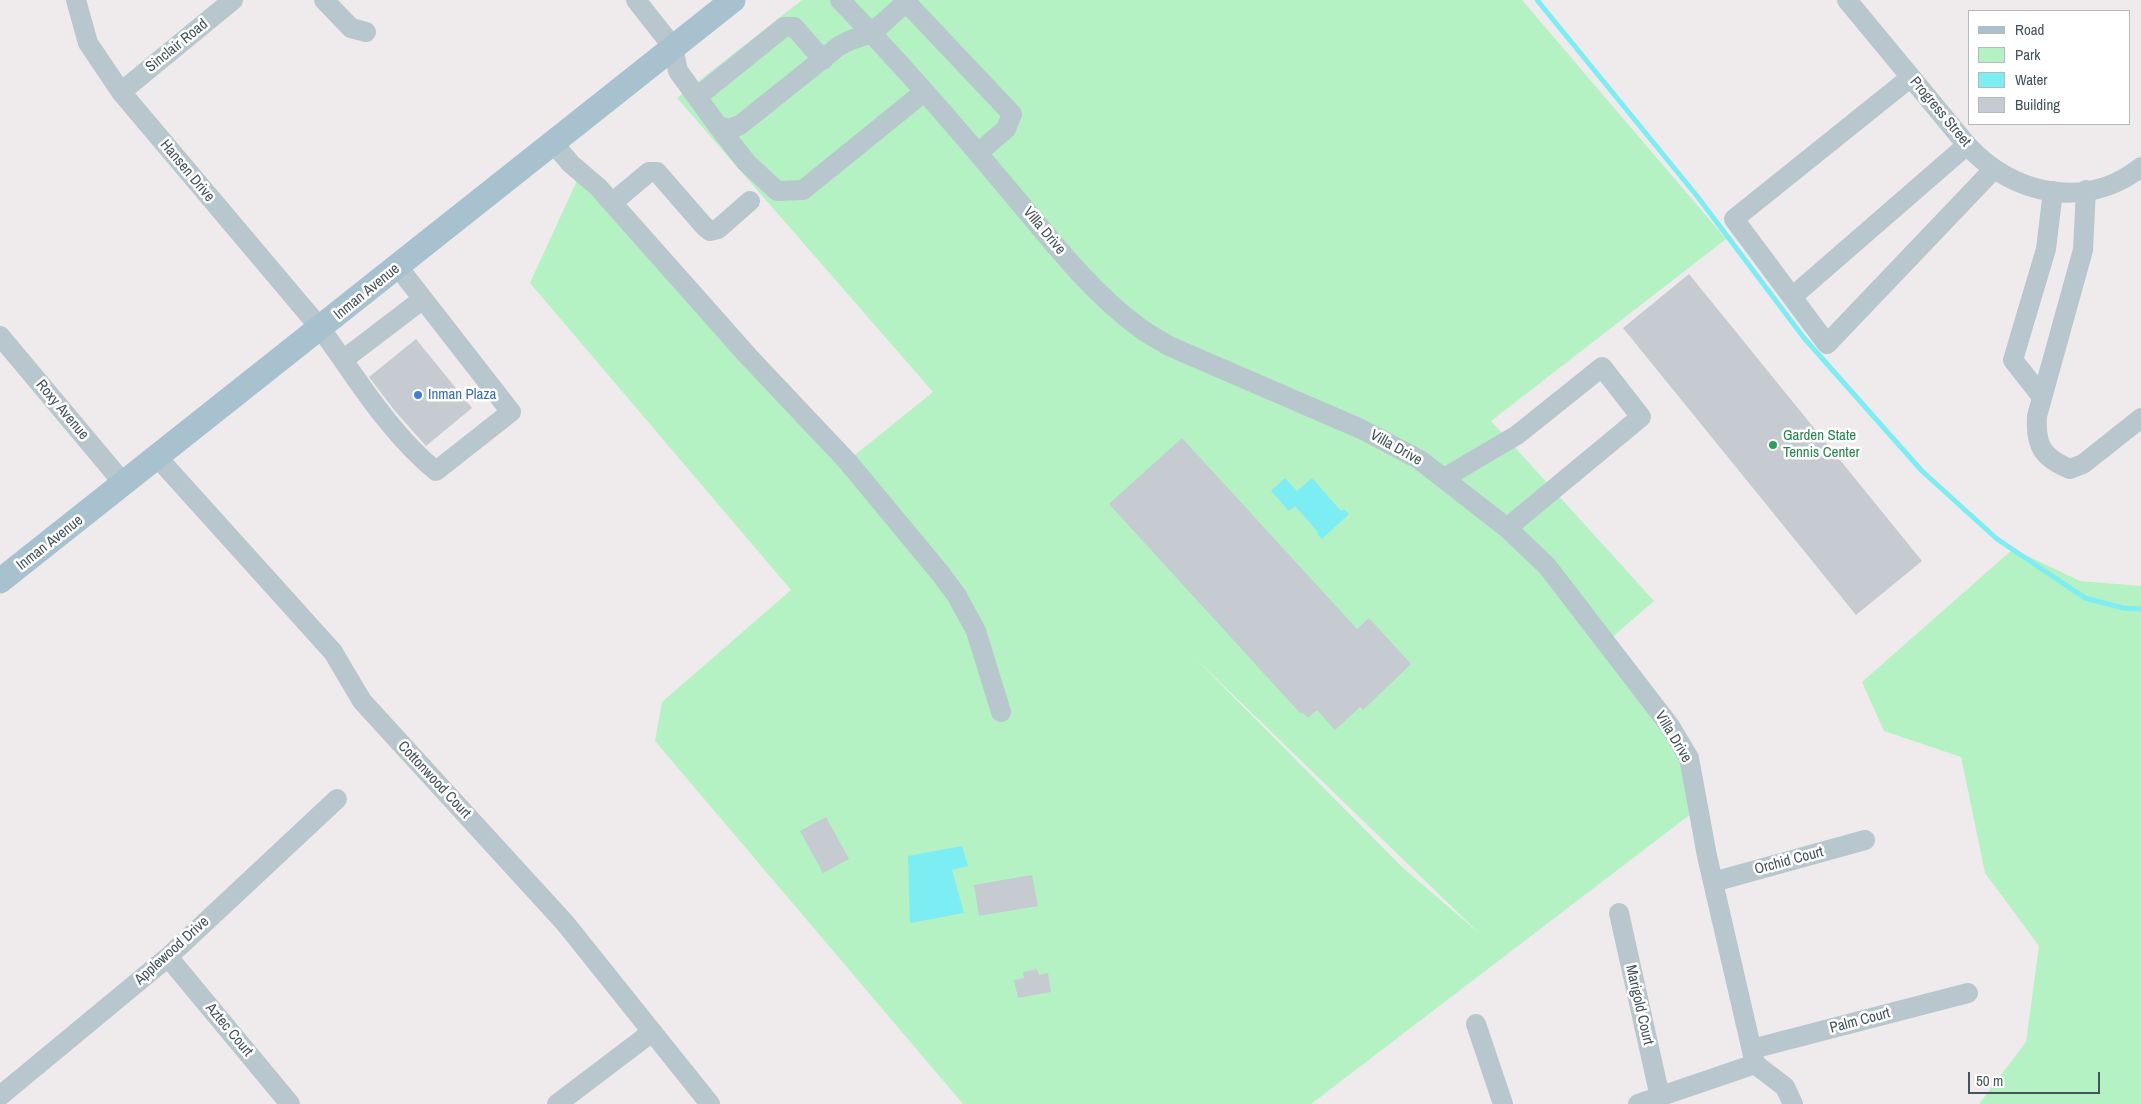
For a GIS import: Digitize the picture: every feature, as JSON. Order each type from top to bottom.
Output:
[{"type":"main road","name":"Inman Avenue","points":[[0,582],[734,0]]},
{"type":"street","name":"Hansen Drive","points":[[76,0],[88,43],[121,92],[321,329],[363,389],[412,448],[436,471],[511,412],[423,299]]},
{"type":"street","name":"Sinclair Road","points":[[121,92],[233,0]]},
{"type":"street","points":[[324,0],[350,28],[366,32]]},
{"type":"street","points":[[636,0],[673,47],[678,71],[718,126],[746,162],[777,190],[803,190],[924,92]]},
{"type":"street","name":"Villa Drive","points":[[840,0],[872,33],[978,153],[1081,274],[1112,306],[1141,330],[1169,346],[1392,443],[1420,460],[1444,478],[1507,528],[1547,566],[1670,726],[1689,758],[1713,882],[1754,1057]]},
{"type":"street","name":"Progress Street","points":[[1847,0],[1967,145],[1994,169],[2022,185],[2053,191],[2074,192],[2100,188],[2139,172]]},
{"type":"street","points":[[718,126],[729,129],[740,125],[850,40],[872,33],[905,1],[1012,114],[1006,129],[978,153]]},
{"type":"street","points":[[697,97],[784,27],[794,27],[823,60]]},
{"type":"street","points":[[1911,77],[1734,219],[1827,344],[1994,169]]},
{"type":"street","points":[[554,144],[571,164],[598,187],[759,368],[848,462],[940,573],[976,631],[1001,712]]},
{"type":"street","points":[[1792,296],[1967,145]]},
{"type":"street","points":[[612,203],[649,172],[657,172],[710,231],[718,229],[750,201]]},
{"type":"street","points":[[2086,190],[2083,250],[2037,416],[2038,442],[2045,454],[2054,463],[2070,469],[2083,464],[2141,418]]},
{"type":"street","points":[[2042,397],[2013,360],[2046,249],[2053,191]]},
{"type":"street","points":[[343,360],[423,299],[398,267]]},
{"type":"street","name":"Roxy Avenue","points":[[0,336],[124,484]]},
{"type":"street","points":[[1444,478],[1517,435],[1602,367],[1641,417],[1507,528]]},
{"type":"street","name":"Cottonwood Court","points":[[158,458],[333,652],[362,701],[565,923],[710,1104]]},
{"type":"street","name":"Applewood Drive","points":[[0,1096],[168,957],[337,799]]},
{"type":"street","name":"Orchid Court","points":[[1713,882],[1865,840]]},
{"type":"street","name":"Marigold Court","points":[[1619,913],[1660,1097]]},
{"type":"street","name":"Aztec Court","points":[[168,957],[290,1104]]},
{"type":"street","name":"Palm Court","points":[[1638,1104],[1660,1097],[1754,1057],[1968,993]]},
{"type":"street","points":[[1476,1024],[1503,1104]]},
{"type":"street","points":[[557,1104],[652,1032]]},
{"type":"street","points":[[1754,1057],[1785,1087],[1793,1104]]},
{"type":"green space","points":[[802,0],[1522,0],[1726,239],[1491,421],[1654,601],[1610,639],[1674,719],[1700,807],[1311,1104],[963,1104],[655,741],[662,702],[791,590],[530,283],[580,174],[845,463],[933,392],[677,98]],"holes":[[[1193,656],[1479,933],[1402,867]]]},
{"type":"green space","points":[[2013,549],[2080,581],[2141,586],[2141,1104],[1979,1104],[2026,1042],[2039,946],[1985,873],[1961,757],[1884,731],[1862,682]]},
{"type":"water","points":[[1285,478],[1297,491],[1312,478],[1341,511],[1344,509],[1349,514],[1322,539],[1295,506],[1289,511],[1271,491]]},
{"type":"water","points":[[962,846],[968,866],[952,870],[964,913],[910,923],[908,856]]},
{"type":"building","name":"Garden State Tennis Center","points":[[1689,274],[1922,561],[1856,615],[1623,328]]},
{"type":"building","name":"Inman Plaza","points":[[416,339],[472,408],[426,446],[395,411],[369,377]]},
{"type":"building","points":[[1182,438],[1357,629],[1369,618],[1411,664],[1363,710],[1360,707],[1335,730],[1317,710],[1308,718],[1302,712],[1301,714],[1109,504]]},
{"type":"building","points":[[826,817],[849,859],[823,873],[800,831]]},
{"type":"building","points":[[1032,875],[1038,906],[979,916],[974,885]]},
{"type":"building","points":[[1037,969],[1039,975],[1048,973],[1051,992],[1018,998],[1014,980],[1024,978],[1023,972]]},
{"type":"waterway","points":[[1537,0],[1697,196],[1804,338],[1922,471],[1997,539],[2085,598],[2123,608],[2141,609]]},
{"type":"place","name":"Inman Plaza","points":[[418,395]]},
{"type":"place","name":"Garden State Tennis Center","points":[[1773,445]]}]
